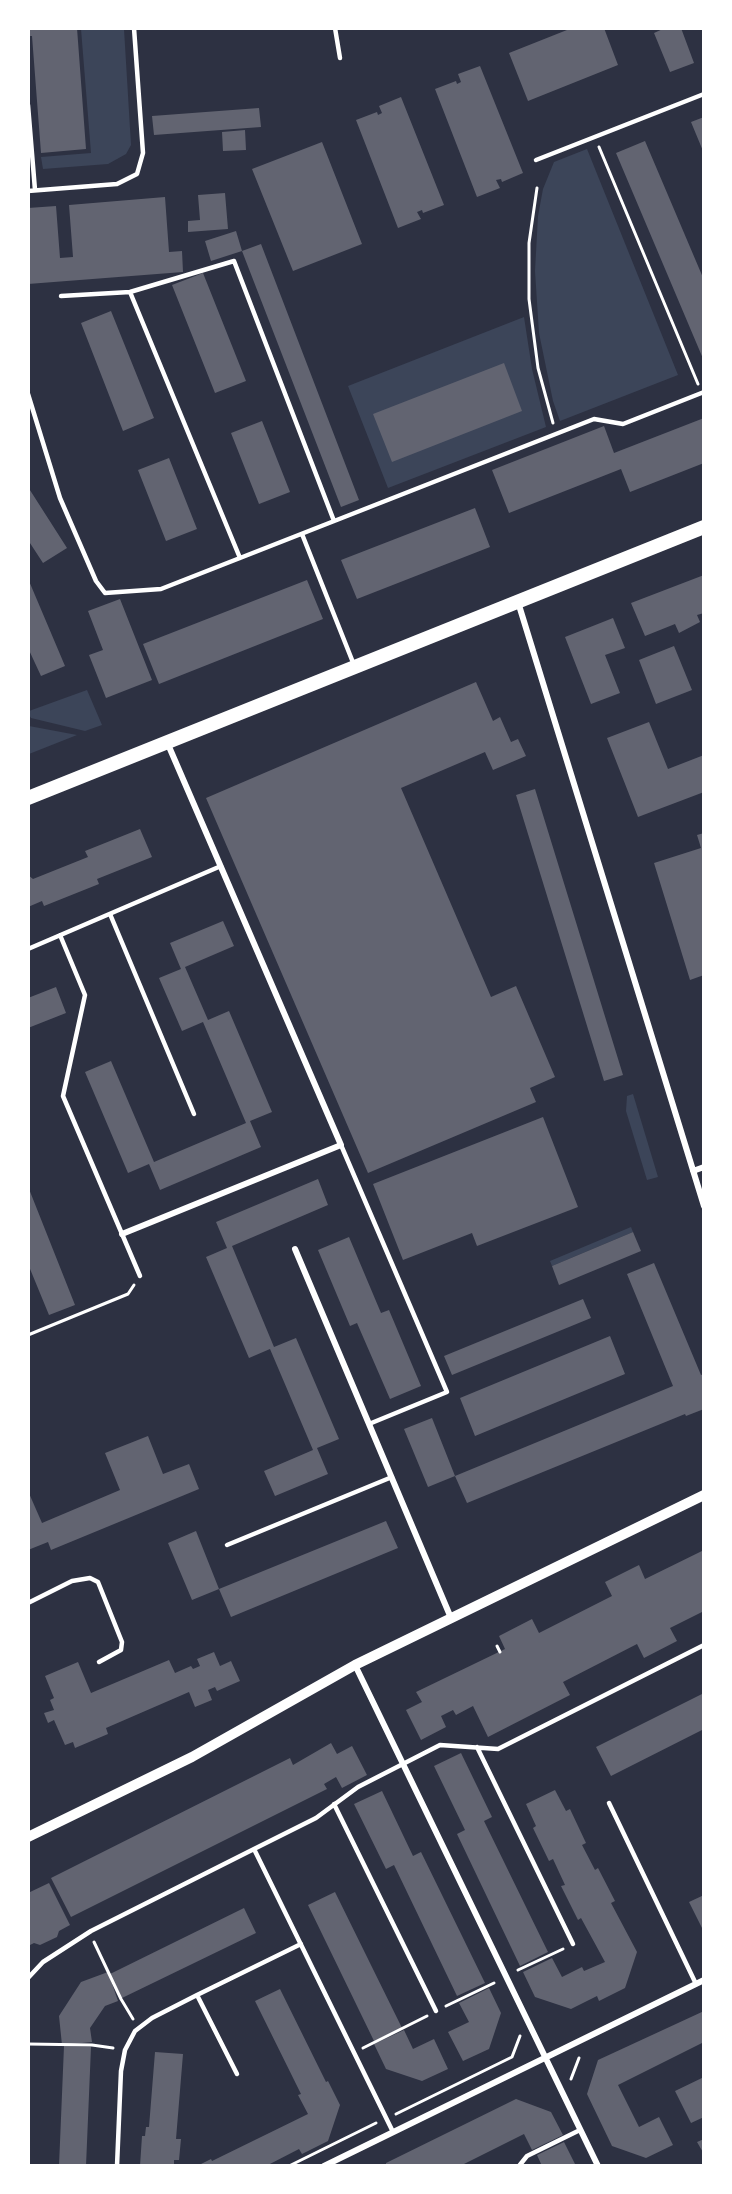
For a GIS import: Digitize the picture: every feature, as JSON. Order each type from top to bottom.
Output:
[{"type":"main road","points":[[28,798],[704,527]]},
{"type":"street","points":[[518,602],[704,1206]]},
{"type":"street","points":[[122,1234],[341,1145],[167,741]]},
{"type":"street","points":[[693,1171],[704,1167]]},
{"type":"street","points":[[295,1249],[452,1618]]},
{"type":"street","points":[[28,1837],[192,1756],[355,1665],[704,1495]]},
{"type":"street","points":[[355,1665],[598,2166]]},
{"type":"street","points":[[324,2166],[333,2164],[393,2132],[704,1980]]},
{"type":"lane","points":[[28,191],[117,184],[137,174],[143,153],[134,28]]},
{"type":"lane","points":[[334,28],[340,58]]},
{"type":"lane","points":[[536,160],[704,94]]},
{"type":"lane","points":[[28,105],[35,190]]},
{"type":"lane","points":[[61,296],[130,292],[234,261],[334,521]]},
{"type":"lane","points":[[130,292],[240,558]]},
{"type":"lane","points":[[28,394],[60,498],[96,581],[105,593],[161,589],[594,419],[623,424],[703,392]]},
{"type":"lane","points":[[302,534],[355,668]]},
{"type":"lane","points":[[28,949],[221,866]]},
{"type":"lane","points":[[110,914],[194,1114]]},
{"type":"lane","points":[[60,935],[85,995],[63,1096],[140,1276]]},
{"type":"lane","points":[[341,1145],[447,1392],[369,1424]]},
{"type":"lane","points":[[227,1545],[392,1477]]},
{"type":"lane","points":[[28,1603],[72,1581],[90,1578],[98,1582],[122,1642],[121,1650],[99,1662]]},
{"type":"lane","points":[[28,1978],[43,1962],[89,1932],[316,1818],[358,1787],[440,1745],[498,1749],[704,1645]]},
{"type":"lane","points":[[477,1747],[573,1944]]},
{"type":"lane","points":[[609,1803],[696,1984]]},
{"type":"lane","points":[[334,1804],[436,2011]]},
{"type":"lane","points":[[254,1849],[393,2132]]},
{"type":"lane","points":[[117,2166],[121,2071],[125,2050],[139,2028],[161,2013],[301,1944]]},
{"type":"lane","points":[[197,1995],[237,2074]]},
{"type":"lane","points":[[519,2166],[527,2157],[580,2130]]},
{"type":"path","points":[[594,137],[703,392]]},
{"type":"path","points":[[537,188],[529,243],[529,299],[538,368],[546,402],[557,433]]},
{"type":"path","points":[[28,1335],[128,1294],[140,1276]]},
{"type":"path","points":[[497,1646],[500,1652]]},
{"type":"path","points":[[89,1932],[121,2000],[139,2028]]},
{"type":"path","points":[[518,1970],[573,1944]]},
{"type":"path","points":[[354,2053],[494,1983]]},
{"type":"path","points":[[289,2166],[512,2057],[520,2036]]},
{"type":"path","points":[[28,2044],[92,2045],[125,2050]]},
{"type":"path","points":[[571,2079],[579,2058]]},
{"type":"shaded area","points":[[81,29],[124,29],[131,145],[126,154],[108,164],[43,169],[41,157],[91,153]]},
{"type":"shaded area","points":[[587,149],[678,375],[560,421],[553,401],[539,333],[535,271],[538,216],[543,189],[554,162]]},
{"type":"shaded area","points":[[524,317],[532,369],[546,427],[388,488],[348,386]]},
{"type":"shaded area","points":[[87,690],[102,725],[85,731],[31,718],[29,715],[29,711]]},
{"type":"shaded area","points":[[29,726],[77,735],[29,754]]},
{"type":"shaded area","points":[[633,1094],[658,1177],[647,1180],[626,1111],[627,1096]]},
{"type":"shaded area","points":[[631,1227],[633,1232],[552,1266],[550,1261]]},
{"type":"building","points":[[28,28],[77,28],[86,149],[41,153],[32,36],[28,36]]},
{"type":"building","points":[[572,28],[604,28],[618,65],[528,101],[509,53]]},
{"type":"building","points":[[665,28],[681,28],[694,63],[670,72],[654,33]]},
{"type":"building","points":[[480,66],[523,173],[502,182],[501,179],[496,180],[500,188],[477,197],[435,89],[456,81],[457,84],[461,82],[458,74]]},
{"type":"building","points":[[401,97],[444,205],[423,213],[422,210],[417,212],[421,219],[398,228],[356,120],[377,112],[378,115],[382,113],[379,106]]},
{"type":"building","points":[[259,108],[261,127],[154,135],[152,116]]},
{"type":"building","points":[[704,117],[704,151],[703,151],[691,122]]},
{"type":"building","points":[[245,130],[246,150],[223,151],[222,132]]},
{"type":"building","points":[[645,141],[704,280],[704,361],[616,153]]},
{"type":"building","points":[[322,142],[362,244],[293,271],[252,169]]},
{"type":"building","points":[[225,193],[228,229],[188,232],[188,221],[200,220],[198,195]]},
{"type":"building","points":[[165,197],[169,252],[182,251],[183,272],[28,284],[28,208],[56,206],[60,258],[73,257],[69,205]]},
{"type":"building","points":[[236,231],[242,251],[211,261],[205,241]]},
{"type":"building","points":[[261,244],[359,500],[341,507],[242,251]]},
{"type":"building","points":[[203,273],[246,381],[215,393],[172,285]]},
{"type":"building","points":[[111,311],[154,418],[123,431],[81,323]]},
{"type":"building","points":[[504,363],[522,411],[392,462],[373,414]]},
{"type":"building","points":[[704,418],[704,463],[630,492],[621,469],[509,513],[492,470],[604,426],[614,453]]},
{"type":"building","points":[[262,421],[290,492],[259,504],[231,433]]},
{"type":"building","points":[[169,458],[197,529],[166,541],[138,470]]},
{"type":"building","points":[[28,487],[67,548],[43,563],[28,540]]},
{"type":"building","points":[[475,508],[490,547],[357,599],[341,560]]},
{"type":"building","points":[[704,575],[704,613],[697,615],[700,622],[679,633],[675,624],[645,636],[631,603]]},
{"type":"building","points":[[307,580],[323,619],[159,684],[143,644]]},
{"type":"building","points":[[29,581],[65,666],[41,676],[28,648]]},
{"type":"building","points":[[120,599],[152,680],[106,698],[89,655],[103,650],[88,611]]},
{"type":"building","points":[[613,618],[625,648],[605,655],[620,693],[591,704],[565,637]]},
{"type":"building","points":[[674,646],[692,690],[656,704],[639,660]]},
{"type":"building","points":[[476,682],[493,721],[500,717],[511,742],[518,739],[526,756],[493,770],[485,752],[401,788],[491,997],[516,986],[555,1077],[530,1088],[536,1102],[368,1173],[206,798]]},
{"type":"building","points":[[649,722],[668,769],[704,755],[704,792],[638,817],[607,738]]},
{"type":"building","points":[[535,789],[623,1075],[604,1081],[516,795]]},
{"type":"building","points":[[140,829],[152,857],[97,879],[99,884],[44,906],[42,901],[28,907],[28,875],[33,879],[88,857],[85,851]]},
{"type":"building","points":[[704,833],[704,975],[690,980],[654,863],[701,848],[697,835]]},
{"type":"building","points":[[223,921],[234,946],[185,967],[208,1020],[229,1011],[272,1112],[250,1121],[261,1147],[160,1190],[149,1164],[128,1173],[85,1072],[111,1061],[154,1162],[246,1123],[203,1022],[182,1031],[159,978],[181,969],[170,943]]},
{"type":"building","points":[[56,987],[66,1013],[28,1028],[28,998]]},
{"type":"building","points":[[543,1117],[578,1207],[477,1246],[472,1233],[403,1260],[373,1184]]},
{"type":"building","points":[[318,1179],[328,1205],[232,1246],[274,1347],[296,1338],[339,1439],[317,1448],[328,1474],[275,1496],[264,1471],[313,1450],[270,1349],[249,1358],[206,1257],[227,1248],[216,1222]]},
{"type":"building","points":[[29,1189],[75,1305],[49,1315],[28,1264]]},
{"type":"building","points":[[633,1232],[641,1251],[559,1285],[552,1266]]},
{"type":"building","points":[[349,1237],[381,1313],[389,1310],[421,1386],[390,1399],[357,1323],[350,1326],[318,1250]]},
{"type":"building","points":[[654,1263],[701,1375],[704,1374],[704,1409],[686,1416],[685,1414],[467,1503],[455,1476],[673,1386],[627,1274]]},
{"type":"building","points":[[583,1299],[591,1318],[452,1375],[444,1356]]},
{"type":"building","points":[[610,1336],[625,1374],[475,1436],[460,1398]]},
{"type":"building","points":[[432,1418],[455,1476],[428,1487],[404,1429]]},
{"type":"building","points":[[148,1436],[163,1474],[189,1464],[199,1489],[51,1550],[48,1542],[28,1550],[28,1491],[42,1523],[120,1490],[105,1453]]},
{"type":"building","points":[[386,1521],[398,1548],[231,1617],[219,1589]]},
{"type":"building","points":[[196,1531],[219,1589],[192,1600],[168,1543]]},
{"type":"building","points":[[704,1550],[704,1611],[670,1628],[677,1641],[644,1658],[637,1644],[563,1682],[570,1695],[488,1737],[473,1706],[456,1715],[453,1710],[441,1716],[446,1727],[421,1740],[406,1710],[422,1702],[416,1692],[505,1649],[499,1636],[532,1619],[539,1633],[612,1596],[605,1582],[639,1565],[645,1579]]},
{"type":"building","points":[[214,1652],[220,1666],[231,1661],[240,1681],[217,1691],[215,1687],[208,1690],[212,1700],[195,1707],[189,1692],[106,1728],[108,1734],[75,1748],[73,1742],[65,1745],[54,1720],[48,1723],[44,1713],[54,1710],[50,1700],[54,1698],[45,1676],[78,1662],[91,1693],[169,1660],[175,1673],[191,1666],[193,1669],[200,1666],[197,1659]]},
{"type":"building","points":[[704,1693],[704,1729],[611,1776],[596,1747]]},
{"type":"building","points":[[331,1743],[337,1754],[352,1746],[367,1775],[342,1788],[336,1777],[324,1784],[327,1789],[71,1917],[51,1878],[290,1758],[293,1765]]},
{"type":"building","points":[[461,1753],[492,1817],[484,1821],[548,1952],[520,1966],[457,1834],[465,1830],[434,1766]]},
{"type":"building","points":[[555,1790],[566,1811],[570,1809],[586,1843],[582,1845],[595,1870],[598,1868],[615,1901],[611,1903],[637,1952],[625,1988],[599,2001],[597,1996],[571,2009],[535,1997],[523,1972],[552,1958],[562,1977],[582,1967],[584,1971],[605,1962],[581,1918],[578,1920],[561,1886],[565,1885],[553,1859],[549,1861],[533,1828],[536,1826],[526,1804]]},
{"type":"building","points":[[382,1791],[413,1856],[421,1852],[485,1983],[457,1996],[394,1865],[386,1869],[354,1804]]},
{"type":"building","points":[[49,1883],[70,1925],[59,1931],[57,1937],[40,1945],[34,1943],[28,1946],[28,1893]]},
{"type":"building","points":[[335,1892],[402,2028],[374,2041],[308,1905]]},
{"type":"building","points":[[704,1895],[704,1932],[689,1902]]},
{"type":"building","points":[[244,1908],[256,1933],[122,1998],[110,1974]]},
{"type":"building","points":[[108,1972],[118,2001],[105,2006],[90,2028],[92,2042],[62,2045],[59,2016],[81,1982]]},
{"type":"building","points":[[489,1988],[501,2013],[489,2049],[463,2061],[448,2032],[469,2022],[459,2003]]},
{"type":"building","points":[[280,1989],[326,2082],[328,2081],[340,2105],[328,2141],[302,2154],[299,2149],[266,2166],[197,2166],[211,2159],[212,2161],[308,2114],[298,2095],[301,2094],[255,2001]]},
{"type":"building","points":[[704,2011],[704,2042],[618,2085],[639,2127],[659,2117],[673,2145],[646,2158],[612,2146],[587,2094],[598,2060]]},
{"type":"building","points":[[404,2030],[413,2049],[434,2039],[448,2069],[422,2081],[386,2069],[374,2044]]},
{"type":"building","points":[[64,2046],[91,2047],[86,2166],[59,2166]]},
{"type":"building","points":[[155,2052],[183,2054],[176,2139],[181,2139],[179,2160],[174,2160],[174,2166],[140,2166],[142,2136],[145,2136],[146,2127],[149,2127]]},
{"type":"building","points":[[704,2077],[704,2117],[691,2123],[675,2091]]},
{"type":"building","points":[[516,2099],[551,2112],[563,2135],[532,2150],[524,2134],[460,2166],[386,2166],[386,2163]]},
{"type":"building","points":[[704,2139],[704,2154],[697,2142]]},
{"type":"building","points":[[564,2142],[576,2166],[542,2166],[537,2155]]}]
